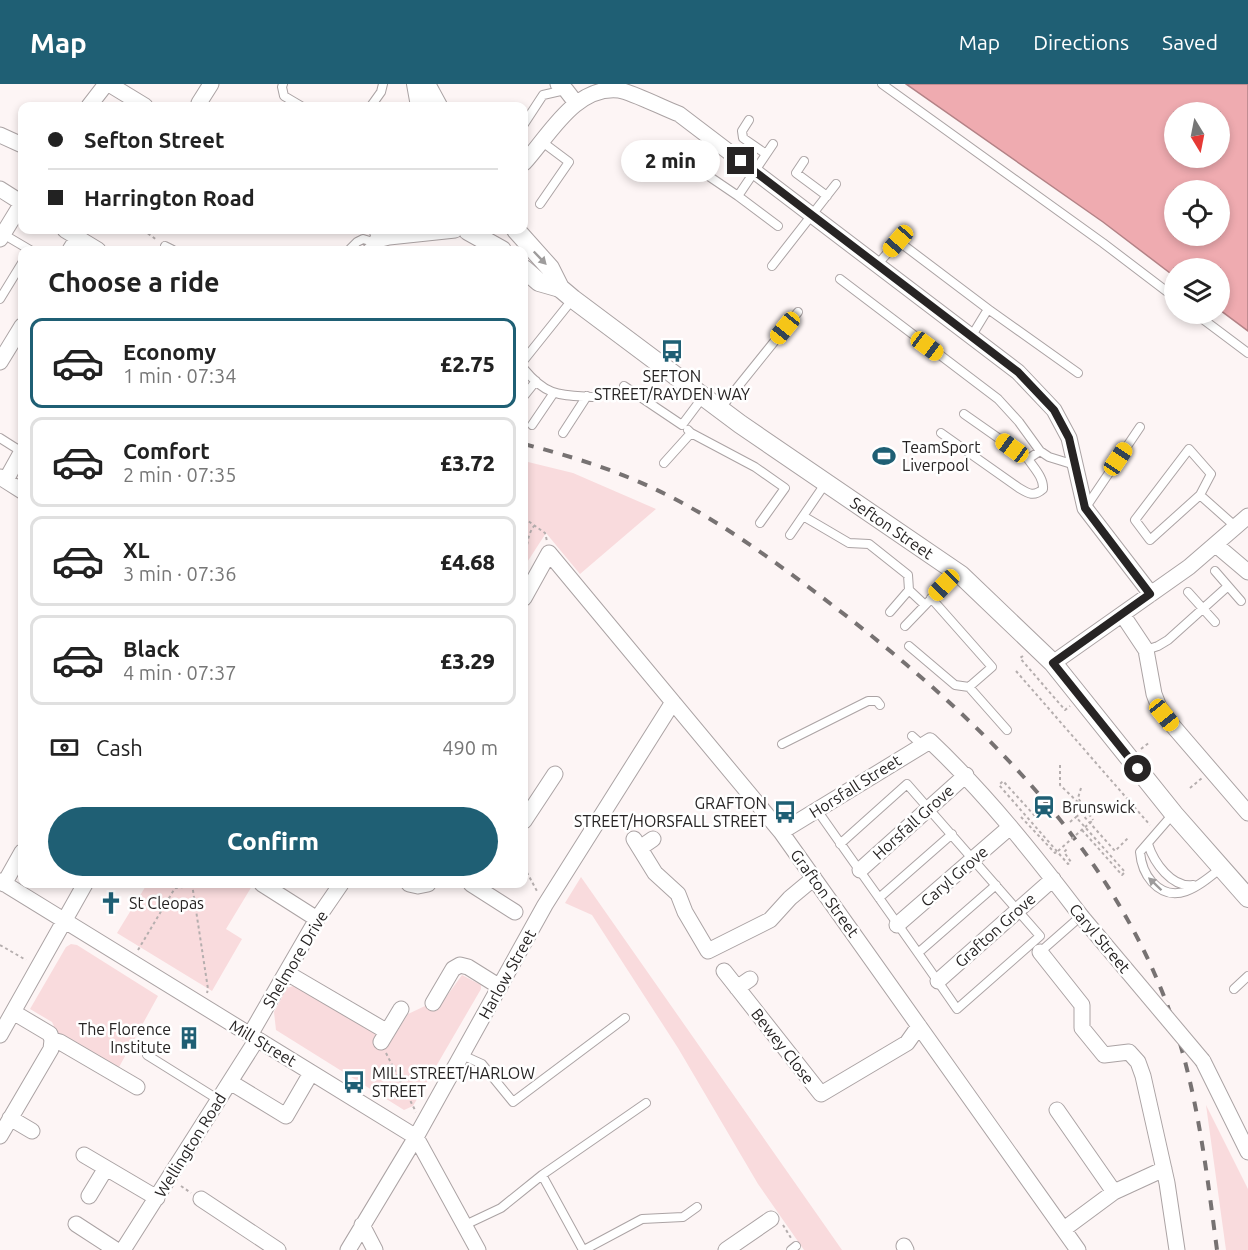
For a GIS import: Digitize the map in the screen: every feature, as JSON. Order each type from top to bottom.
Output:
[{"type":"street","points":[[92,102],[107,84],[138,102]]},
{"type":"street","points":[[199,102],[211,84]]},
{"type":"street","points":[[416,84],[419,102]]},
{"type":"street","points":[[426,84],[436,102]]},
{"type":"street","points":[[562,87],[576,103]]},
{"type":"street","points":[[528,156],[576,103],[597,92],[625,88],[679,114],[1018,372],[1054,410],[1069,438],[1085,508],[1150,594]]},
{"type":"street","points":[[0,135],[18,143]]},
{"type":"street","points":[[0,189],[18,200]]},
{"type":"street","points":[[1,235],[18,209]]},
{"type":"street","points":[[380,238],[422,234]]},
{"type":"street","points":[[471,234],[493,246]]},
{"type":"street","name":"Sefton Street","points":[[520,234],[550,268],[567,293]]},
{"type":"street","points":[[71,239],[88,246]]},
{"type":"street","name":"Sefton Street","points":[[528,272],[539,282],[567,293],[720,409],[957,572],[1053,663],[1174,814],[1248,898]]},
{"type":"street","points":[[0,362],[18,333]]},
{"type":"street","points":[[18,458],[3,479],[18,488]]},
{"type":"street","points":[[1053,663],[1216,545],[1248,516]]},
{"type":"street","points":[[1216,545],[1248,572]]},
{"type":"street","points":[[528,591],[549,553]]},
{"type":"street","name":"Grafton Street","points":[[549,553],[781,832],[1078,1250]]},
{"type":"street","points":[[1122,614],[1146,650],[1151,681],[1159,707],[1248,813]]},
{"type":"street","name":"Harlow Street","points":[[348,1250],[419,1131],[545,905],[673,702]]},
{"type":"street","name":"Horsfall Street","points":[[781,832],[921,741]]},
{"type":"street","name":"Caryl Street","points":[[921,741],[966,775],[1203,1061],[1248,1152]]},
{"type":"street","points":[[528,815],[555,774]]},
{"type":"street","name":"Horsfall Grove","points":[[860,870],[966,775]]},
{"type":"street","name":"Caryl Grove","points":[[897,925],[1010,827]]},
{"type":"street","points":[[653,839],[637,844],[656,873],[678,894],[685,912],[708,951],[770,920],[790,897],[814,878]]},
{"type":"street","points":[[2,882],[18,858]]},
{"type":"street","name":"Grafton Grove","points":[[938,981],[1053,879]]},
{"type":"street","name":"Mill Street","points":[[2,882],[311,1073],[419,1131],[478,1250]]},
{"type":"street","points":[[0,1035],[83,888]]},
{"type":"street","points":[[268,888],[317,919]]},
{"type":"street","name":"Shelmore Drive","points":[[253,1037],[317,919],[338,888]]},
{"type":"street","points":[[477,888],[515,912]]},
{"type":"street","points":[[1040,952],[1082,1005],[1082,1028],[1104,1054],[1129,1052],[1138,1062],[1164,1168],[1177,1250]]},
{"type":"street","points":[[433,1003],[453,969],[460,965],[468,967],[500,987]]},
{"type":"street","name":"Bewey Close","points":[[724,971],[744,983],[821,1094],[907,1043],[919,1026]]},
{"type":"street","points":[[287,973],[384,1037],[402,1009]]},
{"type":"street","points":[[0,1136],[51,1049],[52,1040],[50,1034],[43,1028],[13,1012]]},
{"type":"street","name":"Wellington Road","points":[[123,1250],[230,1082],[253,1037]]},
{"type":"street","points":[[52,1040],[60,1042],[137,1087]]},
{"type":"street","points":[[230,1082],[286,1116],[311,1073]]},
{"type":"street","points":[[1057,1110],[1114,1192]]},
{"type":"street","points":[[10,1118],[32,1131]]},
{"type":"street","points":[[84,1155],[157,1198]]},
{"type":"street","points":[[89,1196],[106,1168]]},
{"type":"street","points":[[1064,1229],[1114,1192],[1164,1168]]},
{"type":"street","points":[[201,1199],[278,1250]]},
{"type":"street","points":[[726,1250],[771,1219]]},
{"type":"street","points":[[76,1224],[116,1250]]},
{"type":"street","points":[[362,1225],[375,1250]]},
{"type":"lane","points":[[283,84],[284,96],[294,102]]},
{"type":"lane","points":[[374,102],[381,92],[383,84]]},
{"type":"lane","points":[[882,84],[1164,289]]},
{"type":"lane","points":[[528,118],[543,95],[562,87]]},
{"type":"lane","points":[[749,120],[742,131],[743,138],[766,154]]},
{"type":"lane","points":[[540,204],[569,162],[541,141]]},
{"type":"lane","points":[[738,196],[773,144]]},
{"type":"lane","points":[[682,158],[777,226]]},
{"type":"lane","points":[[804,161],[796,173],[827,196]]},
{"type":"lane","points":[[772,266],[836,184]]},
{"type":"lane","points":[[1,235],[22,246]]},
{"type":"lane","points":[[353,246],[363,239],[380,238]]},
{"type":"lane","points":[[877,265],[898,241],[1078,373]]},
{"type":"lane","points":[[0,299],[18,270]]},
{"type":"lane","points":[[840,279],[998,399],[1019,422],[1040,451],[1049,458],[1075,465]]},
{"type":"lane","points":[[528,354],[567,293]]},
{"type":"lane","points":[[971,337],[988,309]]},
{"type":"lane","points":[[720,409],[798,312]]},
{"type":"lane","points":[[1209,324],[1248,353]]},
{"type":"lane","points":[[528,373],[546,391],[554,394],[590,397],[563,433]]},
{"type":"lane","points":[[528,391],[536,381]]},
{"type":"lane","points":[[624,386],[691,433],[755,467],[785,488],[760,523]]},
{"type":"lane","points":[[532,425],[554,394]]},
{"type":"lane","points":[[682,425],[704,396]]},
{"type":"lane","points":[[941,433],[1019,488],[1030,494],[1037,494],[1043,489],[1042,479],[1028,459],[964,414]]},
{"type":"lane","points":[[1085,508],[1140,427]]},
{"type":"lane","points":[[664,463],[691,433]]},
{"type":"lane","points":[[0,438],[18,449]]},
{"type":"lane","points":[[1190,449],[1211,474],[1200,495],[1150,540],[1135,520],[1190,449]]},
{"type":"lane","points":[[1028,459],[1040,451]]},
{"type":"lane","points":[[790,535],[825,482]]},
{"type":"lane","points":[[1200,495],[1236,527]]},
{"type":"lane","points":[[803,516],[849,543],[869,544],[908,575],[909,590],[925,605]]},
{"type":"lane","points":[[905,626],[957,572]]},
{"type":"lane","points":[[1215,572],[1241,601]]},
{"type":"lane","points":[[1146,650],[1168,640],[1227,587]]},
{"type":"lane","points":[[890,612],[909,590]]},
{"type":"lane","points":[[1188,592],[1215,622]]},
{"type":"lane","points":[[932,598],[992,667],[969,687]]},
{"type":"lane","points":[[909,646],[955,685],[969,687],[1007,730]]},
{"type":"lane","points":[[782,744],[868,701],[877,701],[880,705]]},
{"type":"lane","points":[[817,810],[840,844],[957,1009],[1040,936],[907,784],[840,844]]},
{"type":"lane","points":[[1174,814],[1140,852],[1141,864],[1148,877],[1164,892],[1174,895],[1201,885],[1222,867]]},
{"type":"lane","points":[[879,898],[952,834]]},
{"type":"lane","points":[[1148,844],[1152,855],[1173,881],[1184,887],[1201,885]]},
{"type":"lane","points":[[918,953],[996,885]]},
{"type":"lane","points":[[1040,952],[1081,916]]},
{"type":"lane","points":[[1234,988],[1248,976]]},
{"type":"lane","points":[[462,1055],[482,1064],[513,1102],[625,1018]]},
{"type":"lane","points":[[147,1055],[219,1100]]},
{"type":"lane","points":[[465,1225],[501,1208],[542,1175],[646,1103]]},
{"type":"lane","points":[[542,1175],[584,1250],[642,1219],[684,1217],[697,1207]]},
{"type":"path","points":[[148,234],[165,246]]},
{"type":"path","points":[[528,521],[545,533],[549,553]]},
{"type":"path","points":[[528,534],[534,525]]},
{"type":"path","points":[[1020,658],[1065,710]]},
{"type":"path","points":[[1016,671],[1157,834]]},
{"type":"path","points":[[1058,851],[1093,820],[1060,785],[1060,765]]},
{"type":"path","points":[[1190,788],[1199,780]]},
{"type":"path","points":[[1039,812],[1035,816],[1003,781],[999,785],[1068,864],[1071,862],[1064,852],[1067,849]]},
{"type":"path","points":[[1082,788],[1078,798],[1084,809]]},
{"type":"path","points":[[1070,822],[1084,809]]},
{"type":"path","points":[[1081,813],[1115,850],[1128,838]]},
{"type":"path","points":[[1076,817],[1125,872],[1122,875],[1082,830]]},
{"type":"path","points":[[528,874],[545,905]]},
{"type":"path","points":[[130,962],[175,888]]},
{"type":"path","points":[[193,888],[208,989],[201,1006]]},
{"type":"path","points":[[0,952],[1,946],[38,967]]},
{"type":"path","points":[[384,1037],[419,1131]]},
{"type":"path","points":[[170,1179],[201,1199]]},
{"type":"path","points":[[771,1219],[776,1214],[794,1248]]},
{"type":"shaded area","points":[[906,84],[1248,84],[1248,331],[1230,318],[1230,258],[1164,258],[1164,268],[1103,222]]},
{"type":"shaded area","points":[[528,462],[573,473],[656,509],[580,574],[546,533],[528,561]]},
{"type":"shaded area","points":[[581,877],[842,1250],[804,1250],[758,1184],[678,1048],[592,915],[565,903]]},
{"type":"shaded area","points":[[145,888],[251,888],[226,929],[242,939],[212,991],[117,933]]},
{"type":"shaded area","points":[[71,944],[77,945],[158,996],[118,1069],[59,1037],[52,1022],[30,1009],[66,947]]},
{"type":"shaded area","points":[[462,975],[481,985],[481,989],[413,1106],[404,1110],[276,1030],[274,1012],[287,988],[296,985],[377,1035],[374,1043],[386,1049],[408,1014],[425,1006],[436,1011]]},
{"type":"shaded area","points":[[1206,1105],[1248,1189],[1248,1250],[1226,1250]]},
{"type":"railway","points":[[528,445],[581,460],[637,481],[709,518],[754,547],[871,635],[921,677],[1016,768],[1058,817],[1097,870],[1131,925],[1159,984],[1171,1016],[1182,1049],[1197,1115],[1217,1250]]},
{"type":"place","name":"SEFTON STREET/RAYDEN WAY","points":[[672,351]]},
{"type":"place","name":"TeamSport Liverpool","points":[[884,456]]},
{"type":"place","name":"Brunswick","points":[[1044,807]]},
{"type":"place","name":"GRAFTON STREET/HORSFALL STREET","points":[[785,812]]},
{"type":"place","name":"St Cleopas","points":[[111,903]]},
{"type":"place","name":"The Florence Institute","points":[[189,1038]]},
{"type":"place","name":"MILL STREET/HARLOW STREET","points":[[354,1082]]},
{"type":"route","points":[[741,161],[1018,372],[1054,410],[1069,438],[1085,508],[1150,594],[1053,663],[1138,769]]}]
